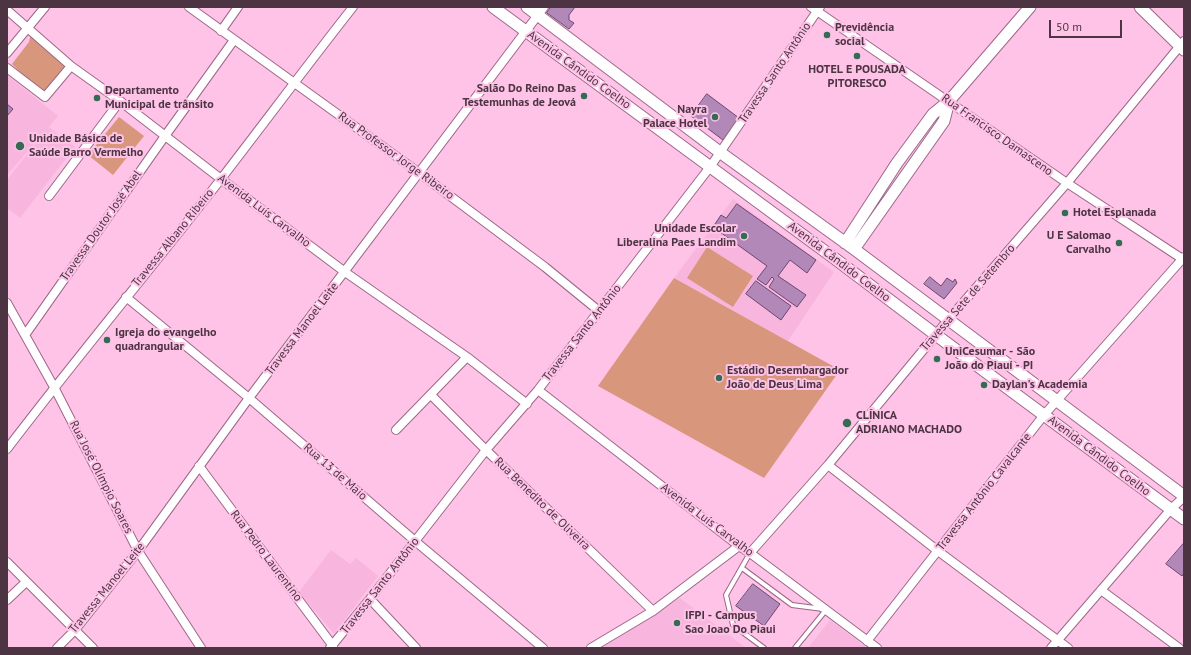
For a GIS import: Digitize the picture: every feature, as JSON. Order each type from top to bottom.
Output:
[{"type":"main road","name":"Avenida Cândido Coelho","points":[[493,7],[834,258],[1184,519]]},
{"type":"main road","name":"Avenida Cândido Coelho","points":[[527,7],[541,11],[721,153],[849,246],[1184,496]]},
{"type":"main road","points":[[849,246],[897,163],[933,114],[950,102],[1030,7]]},
{"type":"main road","points":[[1140,7],[1183,46]]},
{"type":"main road","points":[[849,246],[907,172],[944,120],[950,102]]},
{"type":"main road","points":[[897,163],[907,172]]},
{"type":"street","points":[[7,53],[45,7]]},
{"type":"street","name":"Rua Professor Jorge Ribeiro","points":[[189,7],[418,172],[545,267],[599,311]]},
{"type":"street","points":[[221,31],[238,7]]},
{"type":"street","name":"Travessa Albano Ribeiro","points":[[7,449],[54,387],[221,179],[353,7]]},
{"type":"street","name":"Rua Francisco Damasceno","points":[[816,8],[1067,183],[1183,259]]},
{"type":"street","name":"Travessa Santo Antônio","points":[[331,647],[486,450],[527,404],[721,153],[816,8]]},
{"type":"street","name":"Avenida Luís Carvalho","points":[[7,10],[71,66],[120,101],[345,272],[467,357],[527,404]]},
{"type":"street","name":"Travessa Manoel Leite","points":[[57,648],[75,630],[138,550],[418,172],[541,11]]},
{"type":"street","name":"Travessa Doutor José Abel","points":[[25,335],[234,40]]},
{"type":"street","name":"Travessa Sete de Setembro","points":[[750,553],[828,466],[948,320],[1183,46]]},
{"type":"street","points":[[7,68],[45,97],[71,66]]},
{"type":"street","points":[[49,196],[120,101]]},
{"type":"street","name":"Travessa Antônio Cavalcante","points":[[867,641],[1056,400],[1183,259]]},
{"type":"street","name":"Rua 13 de Maio","points":[[126,297],[250,398],[415,541],[543,648]]},
{"type":"street","name":"Rua José Olímpio Soares","points":[[7,303],[54,387],[138,550],[201,648]]},
{"type":"street","points":[[396,430],[467,357]]},
{"type":"street","name":"Avenida Luís Carvalho","points":[[538,390],[739,546],[877,648]]},
{"type":"street","name":"Rua Benedito de Oliveira","points":[[431,395],[653,611]]},
{"type":"street","name":"Rua Pedro Laurentino","points":[[199,466],[331,647]]},
{"type":"street","points":[[828,466],[938,551],[1068,648]]},
{"type":"street","points":[[1051,648],[1171,509],[1184,496]]},
{"type":"street","points":[[591,648],[653,611],[739,546]]},
{"type":"street","points":[[7,562],[93,648]]},
{"type":"street","points":[[7,600],[26,582]]},
{"type":"street","points":[[1101,590],[1179,648]]},
{"type":"street","points":[[370,599],[416,648]]},
{"type":"lane","points":[[750,553],[726,595],[733,625],[764,648]]},
{"type":"lane","points":[[742,568],[792,605],[826,610]]},
{"type":"lane","points":[[795,648],[826,610]]},
{"type":"shaded area","points":[[31,33],[68,64],[43,96],[12,64],[29,42]]},
{"type":"shaded area","points":[[7,75],[58,116],[49,127],[75,147],[20,218],[7,208],[7,180],[42,135],[7,175]]},
{"type":"shaded area","points":[[119,117],[144,136],[113,175],[88,155]]},
{"type":"shaded area","name":"Unidade Escolar Liberalina Paes Landim","points":[[733,199],[834,272],[788,341],[674,278]]},
{"type":"shaded area","points":[[707,247],[753,276],[733,307],[687,278]]},
{"type":"shaded area","name":"Estádio Desembargador João de Deus Lima","points":[[674,278],[840,370],[764,478],[598,386]]},
{"type":"shaded area","points":[[331,550],[350,564],[356,558],[378,576],[334,634],[299,592]]},
{"type":"shaded area","name":"IFPI - Campus Sao Joao Do Piaui","points":[[680,598],[746,648],[602,648]]},
{"type":"shaded area","name":"IFPI - Campus Sao Joao Do Piaui","points":[[830,620],[867,648],[808,648]]},
{"type":"building","points":[[551,7],[575,7],[569,15],[569,20],[574,23],[569,29],[547,13]]},
{"type":"building","name":"Nayra Palace Hotel","points":[[707,94],[739,118],[723,140],[691,116]]},
{"type":"building","points":[[7,104],[13,109],[7,116]]},
{"type":"building","points":[[737,204],[816,260],[807,273],[790,260],[778,276],[806,295],[797,307],[769,287],[774,279],[772,277],[766,285],[757,279],[767,266],[713,227],[721,215],[726,218]]},
{"type":"building","points":[[930,277],[941,286],[947,278],[953,282],[955,279],[957,283],[944,299],[924,284]]},
{"type":"building","points":[[756,281],[791,306],[781,320],[746,294]]},
{"type":"building","points":[[1184,543],[1184,573],[1182,576],[1166,564]]},
{"type":"building","points":[[753,584],[780,604],[764,626],[736,606]]},
{"type":"place","name":"Previdência social","points":[[827,35]]},
{"type":"place","name":"HOTEL E POUSADA PITORESCO","points":[[857,56]]},
{"type":"place","name":"Salão Do Reino Das Testemunhas de Jeová","points":[[584,96]]},
{"type":"place","name":"Departamento Municipal de trânsito","points":[[97,98]]},
{"type":"place","name":"Nayra Palace Hotel","points":[[715,117]]},
{"type":"place","name":"Unidade Básica de Saúde Barro Vermelho","points":[[20,146]]},
{"type":"place","name":"Hotel Esplanada","points":[[1065,213]]},
{"type":"place","name":"Unidade Escolar Liberalina Paes Landim","points":[[744,236]]},
{"type":"place","name":"U E Salomao Carvalho","points":[[1119,243]]},
{"type":"place","name":"Igreja do evangelho quadrangular","points":[[107,340]]},
{"type":"place","name":"UniCesumar - São João do Piauí - PI","points":[[937,359]]},
{"type":"place","name":"Estádio Desembargador João de Deus Lima","points":[[719,378]]},
{"type":"place","name":"Daylan's Academia","points":[[984,385]]},
{"type":"place","name":"CLÍNICA ADRIANO MACHADO","points":[[847,423]]},
{"type":"place","name":"IFPI - Campus Sao Joao Do Piaui","points":[[677,623]]}]
